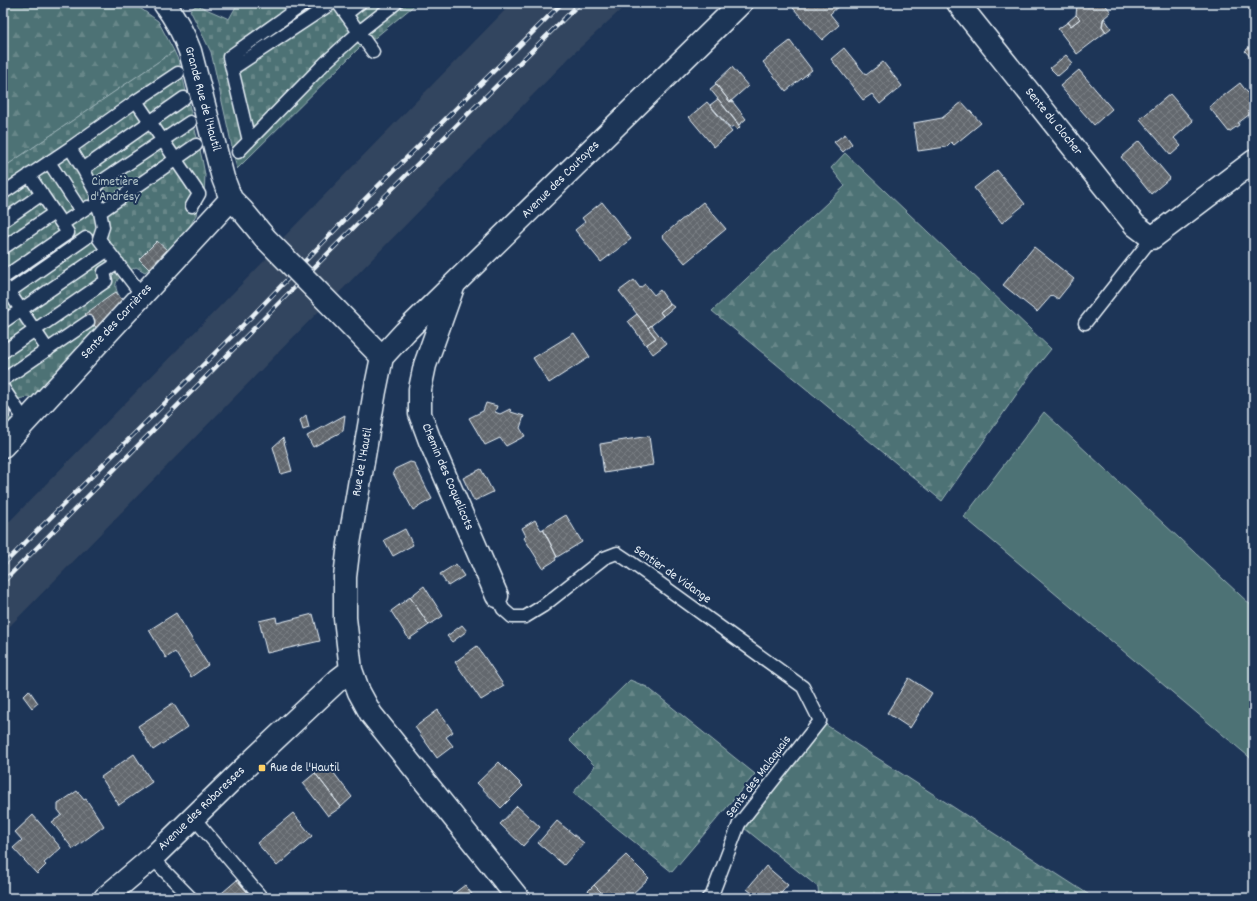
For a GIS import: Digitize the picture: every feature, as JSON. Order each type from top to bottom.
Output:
[{"type":"street","name":"Grande Rue de l'Hautil","points":[[164,3],[175,17],[183,32],[190,51],[223,178],[231,199]]},
{"type":"street","name":"Avenue des Coutayes","points":[[382,357],[405,332],[741,3]]},
{"type":"street","name":"Sente du Clocher","points":[[958,3],[1136,225],[1152,238]]},
{"type":"street","points":[[1152,238],[1254,161]]},
{"type":"street","points":[[231,199],[265,238],[382,357]]},
{"type":"street","name":"Sente des Carrières","points":[[3,446],[231,199]]},
{"type":"street","name":"Chemin des Coquelicots","points":[[453,286],[425,365],[420,389],[420,414],[430,441],[497,596]]},
{"type":"street","name":"Rue de l'Hautil","points":[[382,357],[349,544],[345,577],[345,618],[351,670],[359,692],[371,714],[518,898]]},
{"type":"street","name":"Avenue des Robaresses","points":[[105,898],[152,858],[193,817],[338,680],[351,670]]},
{"type":"lane","points":[[249,141],[229,57],[305,3]]},
{"type":"lane","points":[[232,68],[332,3]]},
{"type":"lane","points":[[338,3],[373,52]]},
{"type":"lane","points":[[346,14],[360,3]]},
{"type":"lane","points":[[238,152],[326,62],[359,32],[396,3]]},
{"type":"lane","points":[[3,193],[178,73]]},
{"type":"lane","points":[[83,169],[184,98]]},
{"type":"lane","points":[[136,101],[199,194],[192,206]]},
{"type":"lane","points":[[93,187],[190,122]]},
{"type":"lane","points":[[3,278],[65,229],[82,211],[98,207],[196,145]]},
{"type":"lane","points":[[70,148],[97,196],[103,227],[99,239]]},
{"type":"lane","points":[[49,162],[82,211]]},
{"type":"lane","points":[[29,176],[65,229],[86,238],[99,239],[142,295]]},
{"type":"lane","points":[[3,221],[42,194]]},
{"type":"lane","points":[[3,248],[54,213]]},
{"type":"lane","points":[[48,350],[21,310],[5,290],[86,238]]},
{"type":"lane","points":[[1085,322],[1152,238]]},
{"type":"lane","points":[[3,322],[108,250]]},
{"type":"lane","points":[[3,352],[106,281],[104,272],[118,263]]},
{"type":"lane","points":[[3,380],[88,322]]},
{"type":"lane","points":[[4,393],[26,422]]},
{"type":"lane","name":"Sentier de Vidange","points":[[497,596],[504,609],[512,617],[526,617],[543,606],[604,558],[616,553],[803,687],[820,721]]},
{"type":"lane","name":"Sente des Malaquais","points":[[708,898],[712,895],[739,824],[820,721]]},
{"type":"lane","points":[[193,817],[262,898]]},
{"type":"lane","points":[[152,858],[191,898]]},
{"type":"shaded area","points":[[512,3],[628,3],[569,58],[332,300],[278,243]]},
{"type":"shaded area","points":[[268,257],[322,308],[3,633],[3,528]]},
{"type":"green space","points":[[3,3],[133,3],[158,21],[174,51],[3,168]]},
{"type":"green space","points":[[238,3],[417,3],[371,41],[365,42],[237,169],[211,52],[190,10],[197,5],[229,19]]},
{"type":"green space","name":"Cimetière d'Andrésy","points":[[174,51],[179,62],[205,175],[204,195],[196,215],[186,233],[149,269],[145,272],[136,267],[121,276],[116,284],[116,288],[122,300],[35,399],[29,397],[17,399],[9,412],[11,424],[3,432],[3,168]]},
{"type":"green space","points":[[845,153],[1051,349],[1030,375],[942,501],[712,311],[845,186],[831,168]]},
{"type":"green space","points":[[1044,412],[1254,608],[1254,761],[964,517]]},
{"type":"green space","points":[[630,680],[647,687],[755,774],[672,872],[573,793],[595,766],[569,740]]},
{"type":"green space","points":[[820,721],[1094,898],[819,898],[818,887],[739,824]]},
{"type":"building","points":[[799,3],[842,3],[830,14],[839,25],[822,40],[793,8]]},
{"type":"building","points":[[1080,3],[1091,3],[1093,5],[1095,3],[1104,3],[1111,12],[1103,19],[1102,26],[1106,32],[1077,54],[1058,29],[1068,22],[1071,26],[1080,19],[1076,15],[1077,5]]},
{"type":"building","points":[[1076,15],[1080,19],[1071,26],[1068,22]]},
{"type":"building","points":[[1104,18],[1111,28],[1106,32],[1102,26]]},
{"type":"building","points":[[790,41],[812,70],[786,91],[763,62]]},
{"type":"building","points":[[1254,43],[1254,61],[1245,51]]},
{"type":"building","points":[[844,48],[866,75],[883,62],[902,86],[880,104],[872,94],[863,100],[831,59]]},
{"type":"building","points":[[1066,55],[1073,63],[1058,76],[1050,68]]},
{"type":"building","points":[[732,67],[748,86],[730,102],[715,83]]},
{"type":"building","points":[[1079,70],[1112,109],[1094,125],[1060,86]]},
{"type":"building","points":[[1240,83],[1254,101],[1254,111],[1229,132],[1209,107]]},
{"type":"building","points":[[716,84],[746,119],[739,125],[710,89]]},
{"type":"building","points":[[1170,94],[1193,121],[1174,138],[1181,146],[1171,155],[1140,119]]},
{"type":"building","points":[[718,99],[740,127],[737,130],[733,126],[730,128],[710,105]]},
{"type":"building","points":[[707,102],[732,132],[714,147],[689,117]]},
{"type":"building","points":[[962,102],[981,123],[954,145],[951,142],[946,147],[918,151],[914,123],[942,118]]},
{"type":"building","points":[[845,134],[852,144],[843,152],[834,142]]},
{"type":"building","points":[[1139,141],[1170,178],[1151,194],[1121,157]]},
{"type":"building","points":[[997,170],[1025,204],[1002,223],[974,188]]},
{"type":"building","points":[[602,202],[631,239],[601,262],[575,230],[585,222],[582,218]]},
{"type":"building","points":[[703,202],[726,229],[685,263],[662,236]]},
{"type":"building","points":[[157,241],[167,250],[149,269],[139,259]]},
{"type":"building","points":[[1034,247],[1074,279],[1058,299],[1052,295],[1037,312],[1003,285]]},
{"type":"building","points":[[634,280],[640,288],[645,284],[654,295],[660,290],[670,304],[660,312],[663,316],[648,328],[619,291]]},
{"type":"building","points":[[116,292],[122,300],[122,309],[99,331],[85,314]]},
{"type":"building","points":[[670,304],[674,307],[663,316],[660,312]]},
{"type":"building","points":[[637,314],[656,338],[646,345],[628,321]]},
{"type":"building","points":[[651,325],[666,344],[653,354],[646,345],[656,338],[648,328]]},
{"type":"building","points":[[574,333],[590,357],[549,383],[533,358]]},
{"type":"building","points":[[486,403],[497,406],[495,412],[500,414],[510,409],[511,412],[524,416],[520,428],[525,436],[506,446],[500,438],[485,445],[469,418],[483,411]]},
{"type":"building","points":[[306,415],[309,428],[303,430],[300,420]]},
{"type":"building","points":[[345,415],[343,431],[313,447],[307,436]]},
{"type":"building","points":[[649,436],[653,465],[604,473],[600,444]]},
{"type":"building","points":[[283,438],[292,471],[281,474],[273,447]]},
{"type":"building","points":[[410,462],[414,463],[432,499],[413,510],[393,473],[395,469]]},
{"type":"building","points":[[481,469],[493,492],[474,501],[463,478]]},
{"type":"building","points":[[566,515],[582,542],[557,557],[543,529]]},
{"type":"building","points":[[535,520],[541,530],[543,529],[557,557],[555,558],[556,560],[543,568],[524,538],[526,536],[522,528]]},
{"type":"building","points":[[405,529],[413,545],[393,556],[384,540]]},
{"type":"building","points":[[456,564],[464,576],[448,586],[440,574]]},
{"type":"building","points":[[424,586],[443,616],[429,625],[410,597]]},
{"type":"building","points":[[410,597],[429,625],[409,639],[391,611]]},
{"type":"building","points":[[176,613],[208,665],[191,677],[175,652],[166,658],[149,630]]},
{"type":"building","points":[[313,614],[320,641],[267,653],[259,621],[276,617],[277,623]]},
{"type":"building","points":[[462,625],[467,631],[452,642],[447,636]]},
{"type":"building","points":[[477,646],[504,686],[481,700],[455,662]]},
{"type":"building","points":[[909,678],[932,693],[910,728],[887,713]]},
{"type":"building","points":[[29,690],[38,703],[32,708],[23,696]]},
{"type":"building","points":[[173,703],[188,727],[153,750],[138,726]]},
{"type":"building","points":[[438,710],[453,732],[446,737],[453,746],[437,758],[415,727]]},
{"type":"building","points":[[134,754],[152,782],[119,805],[101,777]]},
{"type":"building","points":[[499,762],[523,786],[501,808],[477,783]]},
{"type":"building","points":[[327,764],[352,797],[341,807],[315,773]]},
{"type":"building","points":[[315,773],[341,807],[328,816],[303,783]]},
{"type":"building","points":[[77,791],[84,800],[86,799],[104,826],[73,849],[52,822],[62,815],[58,810],[58,804]]},
{"type":"building","points":[[517,806],[540,827],[523,846],[500,824]]},
{"type":"building","points":[[293,813],[312,836],[277,866],[257,843]]},
{"type":"building","points":[[33,815],[61,848],[44,863],[46,865],[37,874],[13,848],[22,840],[15,832]]},
{"type":"building","points":[[557,821],[584,843],[564,865],[538,843]]},
{"type":"building","points":[[626,855],[649,878],[628,898],[607,898],[594,885]]},
{"type":"building","points":[[766,866],[788,885],[777,898],[758,898],[747,889]]},
{"type":"building","points":[[237,880],[252,898],[216,898]]},
{"type":"building","points":[[465,885],[475,898],[448,898]]},
{"type":"building","points":[[594,885],[607,898],[581,898]]},
{"type":"railway","points":[[3,565],[253,315],[363,201],[562,3]]},
{"type":"railway","points":[[3,582],[372,209],[580,3]]},
{"type":"place","name":"Rue de l'Hautil","points":[[262,768]]}]
